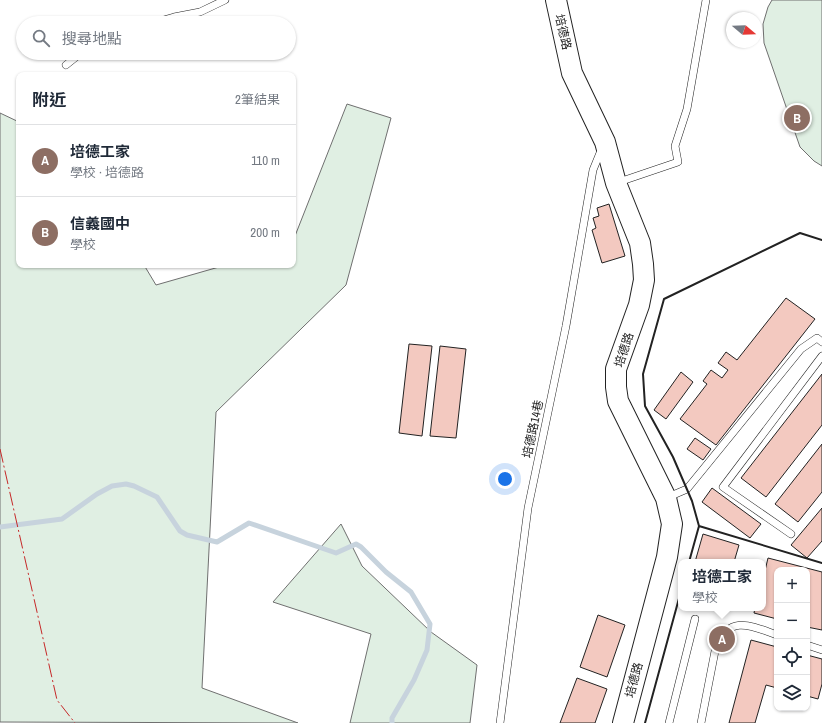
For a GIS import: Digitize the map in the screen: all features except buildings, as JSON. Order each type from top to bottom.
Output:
[{"type":"main road","name":"培德路","points":[[556,0],[572,73],[604,142],[616,183],[640,243],[644,280],[639,305],[616,369],[616,387],[618,401],[666,498],[672,524],[667,557],[622,723]]},
{"type":"lane","points":[[179,16],[200,12],[225,0]]},
{"type":"lane","points":[[616,183],[678,162],[674,146],[687,109],[706,0]]},
{"type":"lane","points":[[66,65],[72,60]]},
{"type":"lane","name":"培德路14巷","points":[[500,723],[528,508],[566,326],[594,170],[604,142]]},
{"type":"lane","points":[[666,498],[687,488],[801,349],[817,338],[822,342]]},
{"type":"lane","points":[[791,534],[723,487],[822,356]]},
{"type":"lane","points":[[669,723],[695,619]]},
{"type":"lane","points":[[701,723],[716,646],[720,636],[736,625],[745,624],[774,634]]},
{"type":"lane","points":[[810,646],[822,650]]},
{"type":"green space","points":[[772,0],[822,0],[822,166],[814,161],[800,147],[764,43],[763,24],[768,7]]},
{"type":"green space","points":[[347,104],[391,118],[346,285],[216,412],[202,688],[298,723],[0,722],[0,113],[16,121],[16,268],[146,268],[156,285],[216,268],[296,268],[296,233]]},
{"type":"green space","points":[[341,524],[362,566],[431,632],[477,665],[470,723],[350,723],[371,634],[273,602]]},
{"type":"waterway","points":[[0,527],[62,519],[97,494],[112,486],[126,484],[134,486],[157,497],[180,531],[187,535],[217,542],[249,523],[336,553],[356,544],[361,547],[386,572],[411,592],[430,624],[427,650],[414,680],[392,718],[392,723]]},
{"type":"wall","points":[[822,240],[800,233],[664,299],[643,374],[645,406],[673,457],[692,501],[699,526],[822,563]]},
{"type":"wall","points":[[690,559],[699,526]]},
{"type":"wall","points":[[645,723],[678,602]]},
{"type":"power","points":[[0,449],[57,700],[75,723]]},
{"type":"place","name":"信義國中","points":[[797,118]]},
{"type":"place","name":"培德工家","points":[[722,639]]}]
